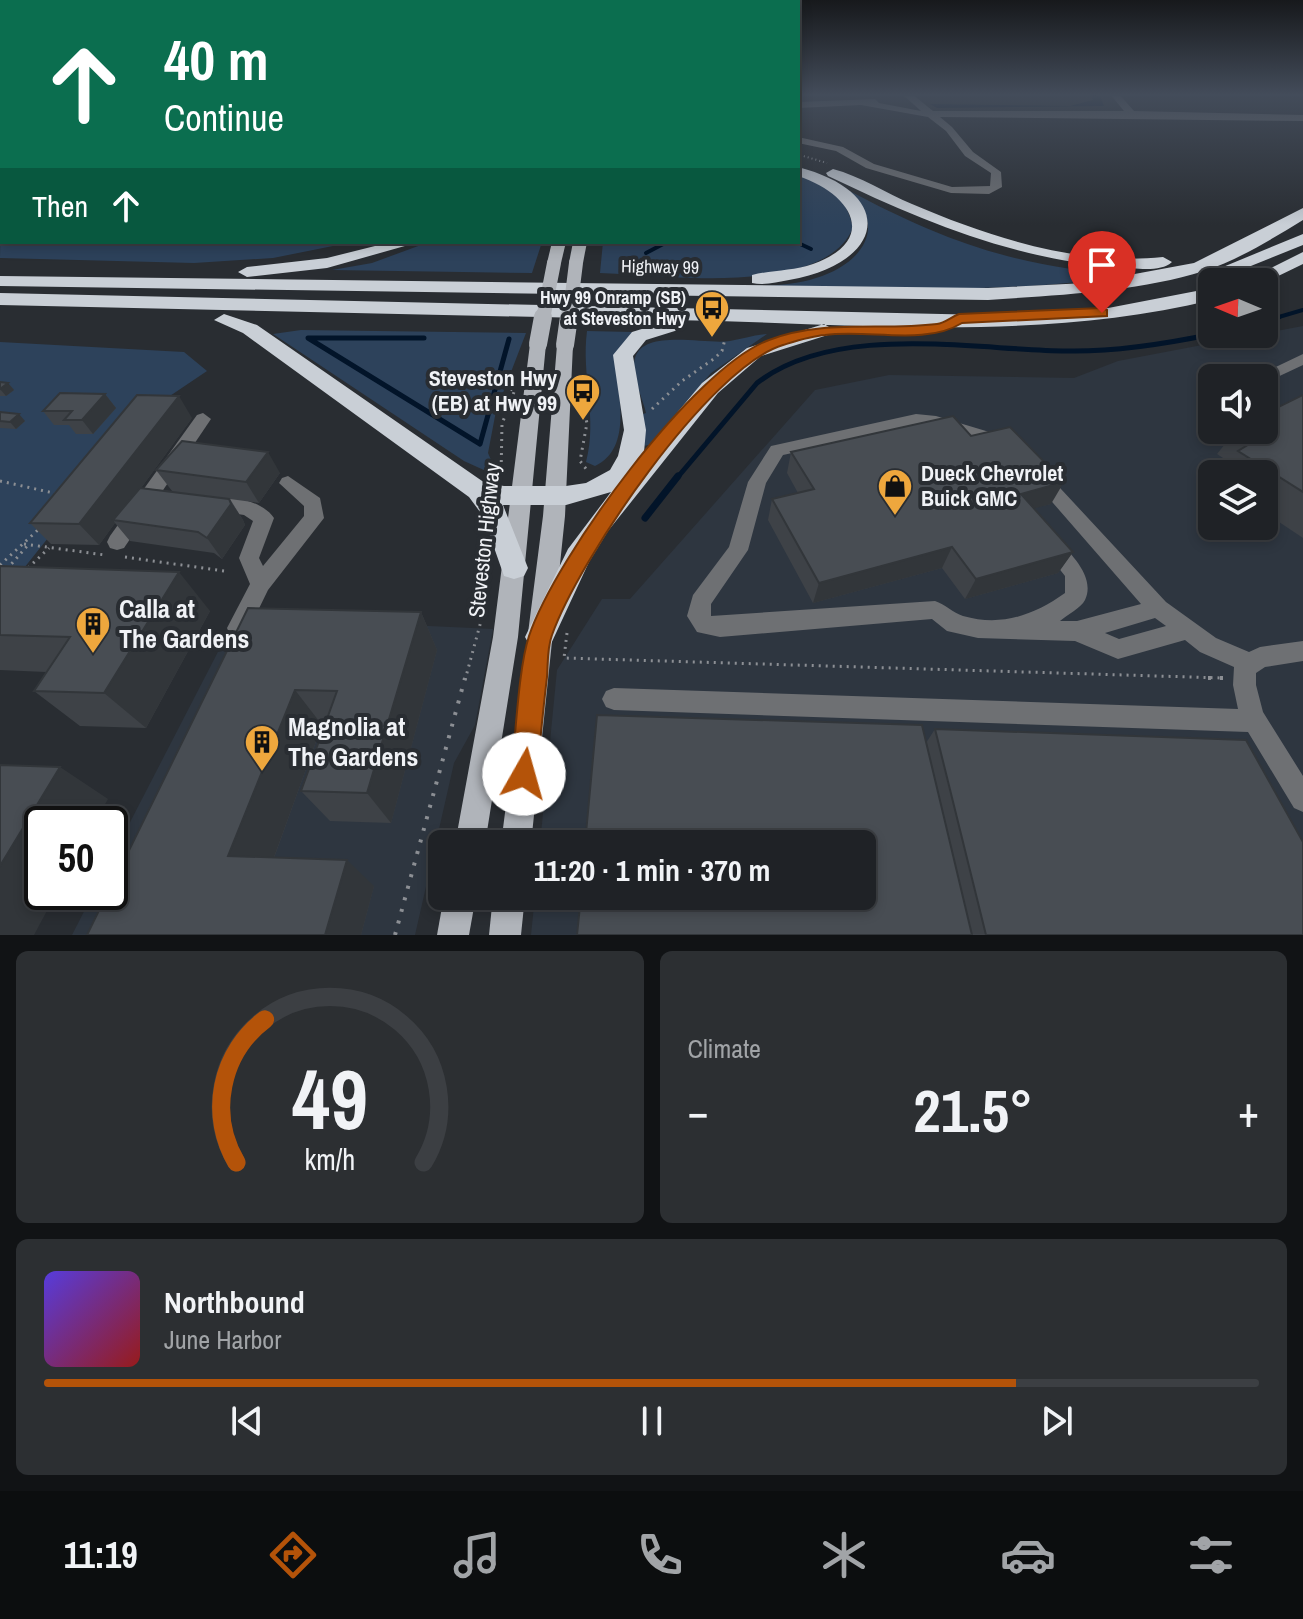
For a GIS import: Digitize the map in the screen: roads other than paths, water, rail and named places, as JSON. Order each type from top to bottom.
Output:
[{"type":"highway","points":[[800,163],[833,173],[950,228],[1005,246],[1077,259],[1157,263],[1209,252],[1242,239],[1262,238]]},
{"type":"highway","points":[[0,279],[233,273],[689,280],[783,277],[812,269],[834,258],[852,246],[860,230],[860,213],[848,197],[833,184],[800,172]]},
{"type":"highway","name":"Highway 99","points":[[0,279],[988,294],[1086,288],[1199,267],[1262,238],[1303,213]]},
{"type":"highway","points":[[127,303],[167,297],[605,306],[984,304],[1116,294],[1221,273],[1297,240]]},
{"type":"highway","points":[[233,273],[327,263],[403,244]]},
{"type":"highway","points":[[1278,269],[1303,257]]},
{"type":"highway","points":[[310,286],[346,290],[814,304]]},
{"type":"highway","points":[[0,299],[959,319],[1069,316],[1138,309],[1198,297]]},
{"type":"highway","points":[[74,301],[110,309],[291,323],[389,319],[824,330],[944,328],[959,319]]},
{"type":"highway","points":[[224,320],[250,329],[485,481],[519,497],[590,491],[616,478],[662,445]]},
{"type":"highway","points":[[616,478],[630,457],[635,430],[623,355],[639,336],[671,326]]},
{"type":"highway","points":[[540,637],[578,557],[599,524],[710,388],[740,361],[774,343],[824,330]]},
{"type":"highway","points":[[485,481],[514,568]]},
{"type":"main road","name":"Steveston Highway","points":[[473,830],[488,753],[514,568],[519,497],[538,344],[559,244]]},
{"type":"main road","points":[[518,830],[555,494],[565,345],[580,244]]},
{"type":"main road","points":[[453,935],[457,910]]},
{"type":"main road","points":[[505,935],[508,910]]},
{"type":"street","points":[[800,140],[839,149],[870,166],[951,190],[989,191],[996,187],[996,172],[969,154],[956,138]]},
{"type":"street","points":[[1278,370],[1303,359]]},
{"type":"street","points":[[116,551],[148,497],[203,419]]},
{"type":"street","points":[[1158,608],[1077,631],[955,624],[935,610],[720,627],[705,625],[698,616],[701,601],[738,550],[757,482],[777,450],[916,420],[974,433],[1018,454],[1158,608],[1246,671]]},
{"type":"street","points":[[228,649],[260,584],[310,528],[314,518],[313,503],[288,483]]},
{"type":"street","points":[[148,497],[248,508],[264,518],[249,558],[260,584]]},
{"type":"street","points":[[1011,629],[1051,615],[1076,597],[1075,574],[1036,527]]},
{"type":"street","points":[[1077,631],[1118,649],[1187,630]]},
{"type":"street","points":[[1303,651],[1260,657],[1246,671],[1244,693],[1256,721],[1303,799]]},
{"type":"street","points":[[614,699],[1256,721]]},
{"type":"waterway","points":[[646,253],[663,244]]},
{"type":"waterway","points":[[800,244],[811,249]]},
{"type":"waterway","points":[[1278,317],[1303,310]]},
{"type":"waterway","points":[[677,478],[757,383],[789,364],[826,352],[906,344],[1104,350],[1198,337]]},
{"type":"waterway","points":[[424,338],[308,338],[480,444],[509,339]]},
{"type":"waterway","points":[[645,518],[678,476]]},
{"type":"place","name":"Hwy 99 Onramp (SB) at Steveston Hwy","points":[[712,339]]},
{"type":"place","name":"Steveston Hwy (EB) at Hwy 99","points":[[583,422]]},
{"type":"place","name":"Dueck Chevrolet Buick GMC","points":[[895,517]]},
{"type":"place","name":"Calla at The Gardens","points":[[93,655]]},
{"type":"place","name":"Magnolia at The Gardens","points":[[262,773]]}]
